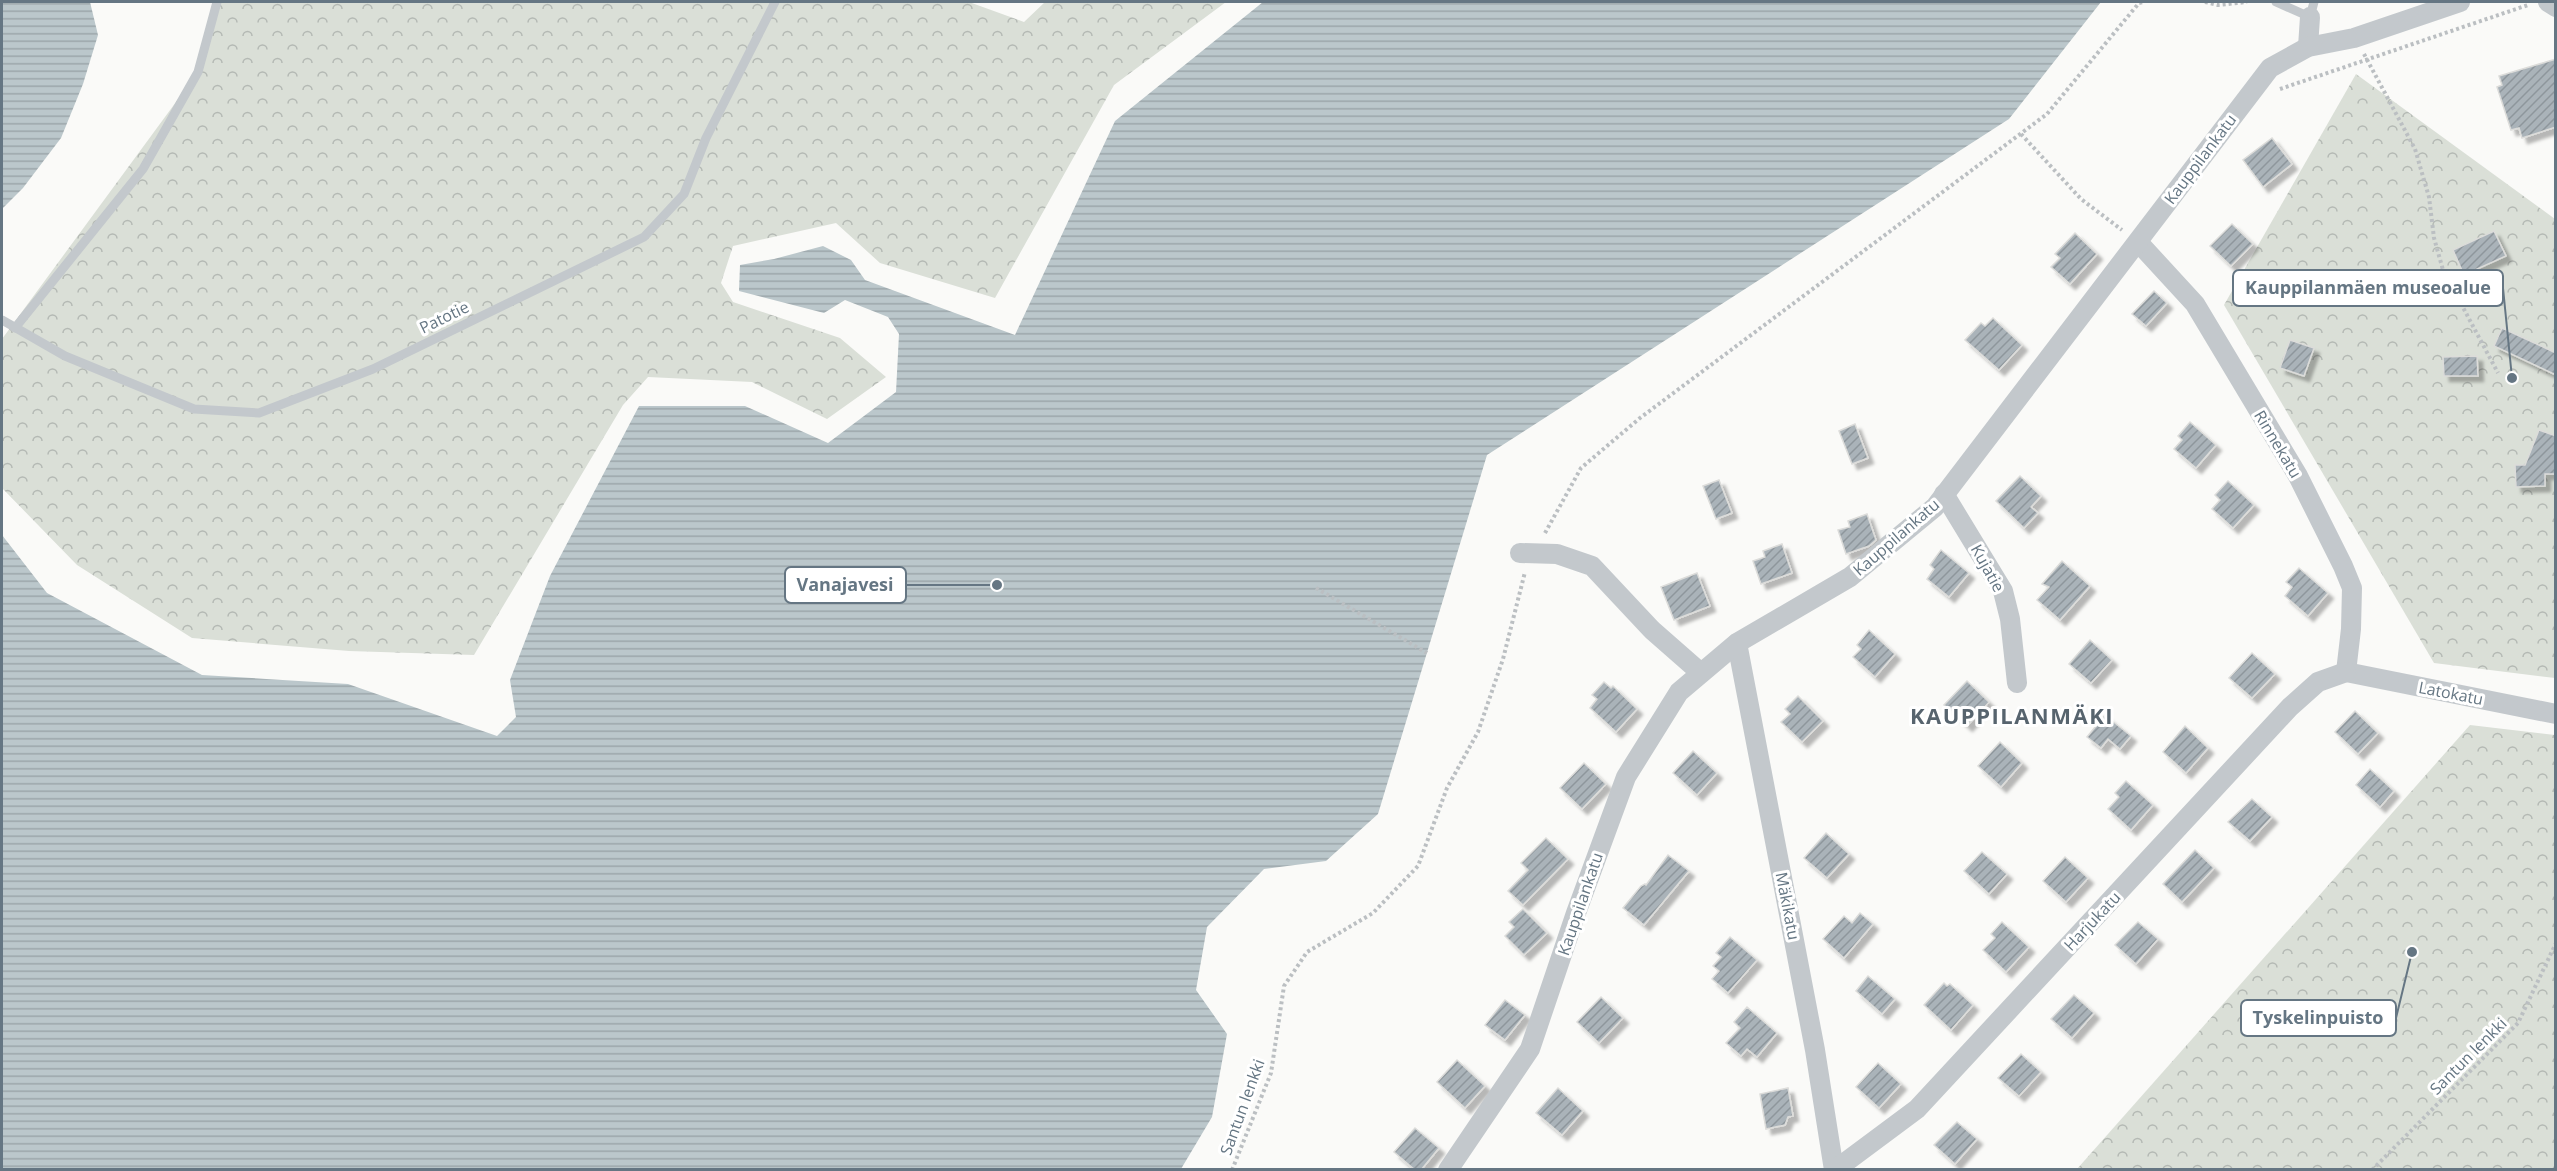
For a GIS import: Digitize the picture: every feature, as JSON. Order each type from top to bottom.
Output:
[{"type":"street","name":"Kauppilankatu","points":[[1448,1170],[1530,1049],[1576,913],[1626,777],[1679,692],[1737,643],[1850,577],[1935,507],[2270,68],[2308,47],[2355,38],[2460,2]]},
{"type":"street","points":[[2548,2],[2556,7]]},
{"type":"street","points":[[2308,47],[2312,9]]},
{"type":"street","name":"Rinnekatu","points":[[2138,242],[2194,304],[2298,476],[2343,566],[2352,588],[2351,629],[2346,672]]},
{"type":"street","name":"Kujatie","points":[[1944,494],[2002,591],[2010,619],[2017,683]]},
{"type":"street","points":[[1526,553],[1557,554],[1592,566],[1652,630],[1701,673]]},
{"type":"street","name":"Mäkikatu","points":[[1737,643],[1815,1050],[1835,1170]]},
{"type":"street","name":"Latokatu","points":[[2346,672],[2556,714]]},
{"type":"street","name":"Harjukatu","points":[[1835,1170],[1917,1109],[2290,707],[2318,682],[2346,672]]},
{"type":"lane","points":[[15,327],[143,169],[198,72],[217,2]]},
{"type":"lane","name":"Patotie","points":[[2,320],[65,356],[194,409],[259,413],[373,369],[644,237],[684,194],[706,138],[775,2]]},
{"type":"lane","points":[[2276,2],[2312,9]]},
{"type":"path","points":[[1526,553],[1581,468],[1640,418],[2047,114],[2139,3],[2144,2]]},
{"type":"path","points":[[2205,2],[2218,4],[2247,2]]},
{"type":"path","points":[[2250,95],[2289,88],[2537,2]]},
{"type":"path","points":[[2355,38],[2415,149],[2429,197],[2434,238],[2442,270],[2498,374]]},
{"type":"path","points":[[2021,134],[2081,199],[2138,242]]},
{"type":"path","name":"Santun lenkki","points":[[1232,1170],[1271,1074],[1284,986],[1307,952],[1373,913],[1418,866],[1447,788],[1478,732],[1503,659],[1527,564],[1526,553]]},
{"type":"path","points":[[1316,588],[1427,653]]},
{"type":"path","name":"Santun lenkki","points":[[2372,1170],[2518,1023],[2556,943]]},
{"type":"green space","points":[[217,2],[969,2],[1024,22],[1045,2],[1226,2],[1114,85],[995,298],[880,263],[836,223],[733,246],[721,283],[733,302],[840,338],[886,377],[827,419],[752,382],[648,377],[623,405],[474,655],[349,651],[192,638],[77,565],[2,488],[2,339],[198,72]]},
{"type":"green space","points":[[2356,74],[2555,219],[2555,678],[2434,663],[2224,305]]},
{"type":"green space","points":[[2470,725],[2555,735],[2555,1169],[2077,1169]]},
{"type":"shaded area","points":[[2,2],[90,2],[98,35],[83,84],[61,138],[23,188],[2,209]]},
{"type":"shaded area","points":[[1263,2],[2101,2],[2009,119],[1487,455],[1378,814],[1326,861],[1264,869],[1207,927],[1196,990],[1227,1034],[1212,1117],[1181,1169],[2,1169],[2,535],[47,593],[202,675],[348,684],[497,736],[516,717],[510,680],[550,576],[639,406],[745,406],[828,443],[896,392],[899,334],[888,317],[845,300],[824,313],[739,291],[740,265],[823,246],[851,260],[865,280],[1015,335],[1115,121]]},
{"type":"building","points":[[2556,59],[2556,127],[2522,138],[2519,128],[2511,130],[2497,87],[2502,85],[2499,76]]},
{"type":"building","points":[[2272,138],[2292,164],[2263,187],[2243,160]]},
{"type":"building","points":[[2232,224],[2253,244],[2231,266],[2210,246]]},
{"type":"building","points":[[2494,231],[2506,256],[2464,275],[2453,250]]},
{"type":"building","points":[[2075,233],[2097,254],[2070,284],[2051,267],[2060,258],[2055,254]]},
{"type":"building","points":[[2154,291],[2167,303],[2146,326],[2132,314]]},
{"type":"building","points":[[1993,318],[2022,345],[1999,370],[1965,340],[1981,323],[1985,326]]},
{"type":"building","points":[[2502,328],[2556,353],[2556,375],[2494,346]]},
{"type":"building","points":[[2290,340],[2314,348],[2304,376],[2280,368]]},
{"type":"building","points":[[2477,356],[2478,376],[2444,376],[2443,357]]},
{"type":"building","points":[[2190,422],[2216,445],[2196,468],[2174,449],[2182,440],[2178,436]]},
{"type":"building","points":[[1855,424],[1868,458],[1852,464],[1839,431]]},
{"type":"building","points":[[2539,430],[2556,436],[2556,474],[2545,474],[2545,486],[2516,487],[2515,465],[2525,465]]},
{"type":"building","points":[[2020,476],[2041,496],[2031,507],[2038,513],[2024,528],[1996,501]]},
{"type":"building","points":[[1719,480],[1732,513],[1716,519],[1703,486]]},
{"type":"building","points":[[2228,481],[2254,505],[2233,528],[2212,509],[2220,500],[2215,495]]},
{"type":"building","points":[[1867,514],[1876,540],[1869,546],[1846,554],[1838,530],[1850,527],[1848,521]]},
{"type":"building","points":[[1782,544],[1792,573],[1761,584],[1753,561],[1765,557],[1763,551]]},
{"type":"building","points":[[1941,550],[1969,573],[1949,597],[1927,579],[1934,569],[1930,565]]},
{"type":"building","points":[[2062,561],[2090,586],[2060,620],[2037,600],[2049,587],[2042,584]]},
{"type":"building","points":[[2299,568],[2328,593],[2308,616],[2285,596],[2292,587],[2286,582]]},
{"type":"building","points":[[1697,573],[1710,606],[1674,620],[1661,587]]},
{"type":"building","points":[[1869,630],[1895,654],[1875,677],[1853,657],[1861,649],[1857,645]]},
{"type":"building","points":[[2090,640],[2112,660],[2091,683],[2069,664]]},
{"type":"building","points":[[2252,653],[2275,674],[2252,698],[2229,678]]},
{"type":"building","points":[[1967,681],[1989,702],[1967,726],[1944,705]]},
{"type":"building","points":[[1604,682],[1611,688],[1613,686],[1637,709],[1616,732],[1590,708],[1597,699],[1592,695]]},
{"type":"building","points":[[1798,696],[1823,721],[1802,742],[1781,722],[1790,714],[1785,709]]},
{"type":"building","points":[[2355,711],[2378,733],[2358,754],[2335,732]]},
{"type":"building","points":[[2105,715],[2131,736],[2120,749],[2108,739],[2101,748],[2087,737]]},
{"type":"building","points":[[2185,726],[2208,748],[2186,773],[2163,752]]},
{"type":"building","points":[[2000,742],[2022,763],[2001,787],[1978,766]]},
{"type":"building","points":[[1693,751],[1717,773],[1697,795],[1673,773]]},
{"type":"building","points":[[1584,763],[1606,784],[1582,809],[1560,788]]},
{"type":"building","points":[[2370,769],[2394,791],[2380,807],[2356,785]]},
{"type":"building","points":[[2126,781],[2153,805],[2131,830],[2108,809],[2119,797],[2115,793]]},
{"type":"building","points":[[2252,799],[2272,817],[2250,841],[2228,822]]},
{"type":"building","points":[[1826,833],[1849,854],[1827,878],[1804,858]]},
{"type":"building","points":[[1546,838],[1568,859],[1523,905],[1508,891],[1528,870],[1521,863]]},
{"type":"building","points":[[2195,850],[2214,868],[2182,902],[2163,884]]},
{"type":"building","points":[[1982,852],[2007,874],[1989,894],[1964,871]]},
{"type":"building","points":[[1668,855],[1689,871],[1644,925],[1623,908],[1641,886],[1646,885]]},
{"type":"building","points":[[2065,857],[2088,878],[2066,902],[2043,881]]},
{"type":"building","points":[[1523,909],[1547,933],[1524,955],[1505,936],[1514,927],[1509,922]]},
{"type":"building","points":[[1860,913],[1873,924],[1844,958],[1823,939],[1844,916],[1852,923]]},
{"type":"building","points":[[2002,922],[2029,947],[2006,972],[1983,950],[1995,938],[1991,934]]},
{"type":"building","points":[[2138,922],[2158,939],[2136,964],[2115,945]]},
{"type":"building","points":[[1730,937],[1757,960],[1728,993],[1712,979],[1719,971],[1713,966],[1721,957],[1716,953]]},
{"type":"building","points":[[1868,976],[1895,999],[1882,1014],[1856,991]]},
{"type":"building","points":[[1944,983],[1947,986],[1950,984],[1973,1005],[1951,1030],[1924,1005]]},
{"type":"building","points":[[2074,995],[2094,1013],[2072,1038],[2051,1019]]},
{"type":"building","points":[[1601,997],[1623,1018],[1599,1043],[1577,1022]]},
{"type":"building","points":[[1505,1000],[1525,1015],[1505,1040],[1485,1025]]},
{"type":"building","points":[[1747,1007],[1777,1033],[1757,1057],[1747,1049],[1741,1056],[1726,1043],[1740,1028],[1734,1022]]},
{"type":"building","points":[[2021,1054],[2041,1072],[2019,1096],[1998,1078]]},
{"type":"building","points":[[1457,1060],[1485,1086],[1465,1108],[1437,1082]]},
{"type":"building","points":[[1878,1063],[1901,1084],[1879,1108],[1856,1087]]},
{"type":"building","points":[[1558,1088],[1583,1111],[1562,1135],[1536,1113]]},
{"type":"building","points":[[1788,1088],[1793,1116],[1788,1117],[1785,1125],[1766,1129],[1760,1094]]},
{"type":"building","points":[[1957,1122],[1977,1139],[1955,1164],[1934,1145]]},
{"type":"building","points":[[1415,1128],[1439,1148],[1421,1170],[1415,1170],[1394,1152]]},
{"type":"place","name":"Kauppilanmäen museoalue","points":[[2512,378]]},
{"type":"place","name":"Vanajavesi","points":[[997,585]]},
{"type":"place","name":"Tyskelinpuisto","points":[[2412,952]]},
{"type":"district","name":"KAUPPILANMÄKI","points":[[2012,715]]}]
